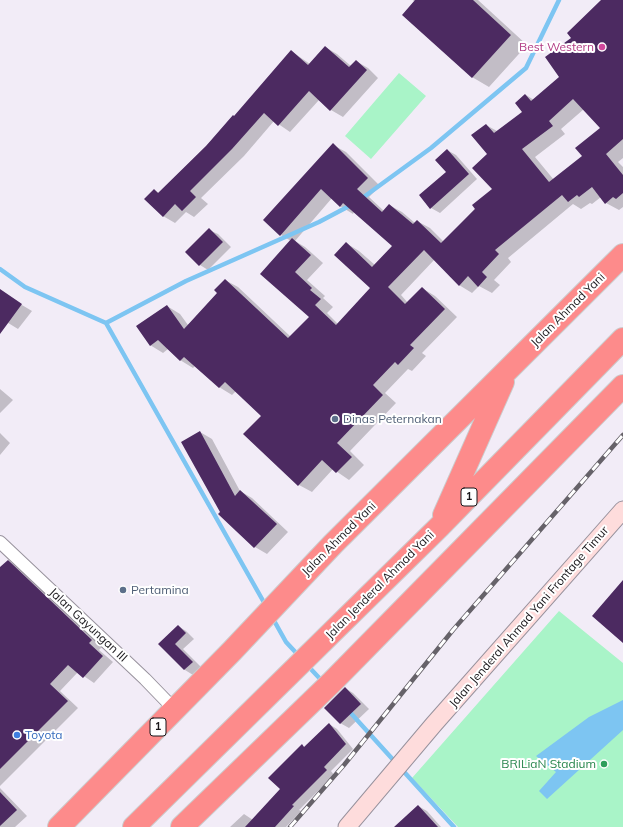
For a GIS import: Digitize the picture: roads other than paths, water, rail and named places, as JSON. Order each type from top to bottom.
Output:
[{"type":"highway","name":"Jalan Ahmad Yani","points":[[59,827],[175,710],[333,544],[623,255]]},
{"type":"highway","name":"Jalan Jenderal Ahmad Yani","points":[[134,827],[439,528],[623,339]]},
{"type":"highway","points":[[439,528],[508,370]]},
{"type":"highway","points":[[182,827],[331,683],[623,386]]},
{"type":"street","name":"Jalan Jenderal Ahmad Yani Frontage Timur","points":[[347,827],[434,724],[623,510]]},
{"type":"street","name":"Jalan Gayungan III","points":[[1,544],[145,679],[175,710]]},
{"type":"water","points":[[623,700],[623,730],[547,799],[539,791],[556,772],[536,756],[589,717]]},
{"type":"waterway","points":[[361,199],[431,148],[526,68],[559,0]]},
{"type":"waterway","points":[[106,323],[186,281],[319,222],[353,204]]},
{"type":"waterway","points":[[0,269],[25,287],[106,323],[266,606]]},
{"type":"waterway","points":[[272,617],[286,642],[300,657]]},
{"type":"waterway","points":[[308,666],[323,682]]},
{"type":"waterway","points":[[348,710],[454,827]]},
{"type":"railway","points":[[290,827],[344,765],[453,630],[623,435]]},
{"type":"place","name":"Best Western","points":[[602,47]]},
{"type":"place","name":"Dinas Peternakan","points":[[335,419]]},
{"type":"place","name":"Pertamina","points":[[123,590]]},
{"type":"place","name":"Toyota","points":[[17,735]]},
{"type":"place","name":"BRILiaN Stadium","points":[[604,764]]}]
